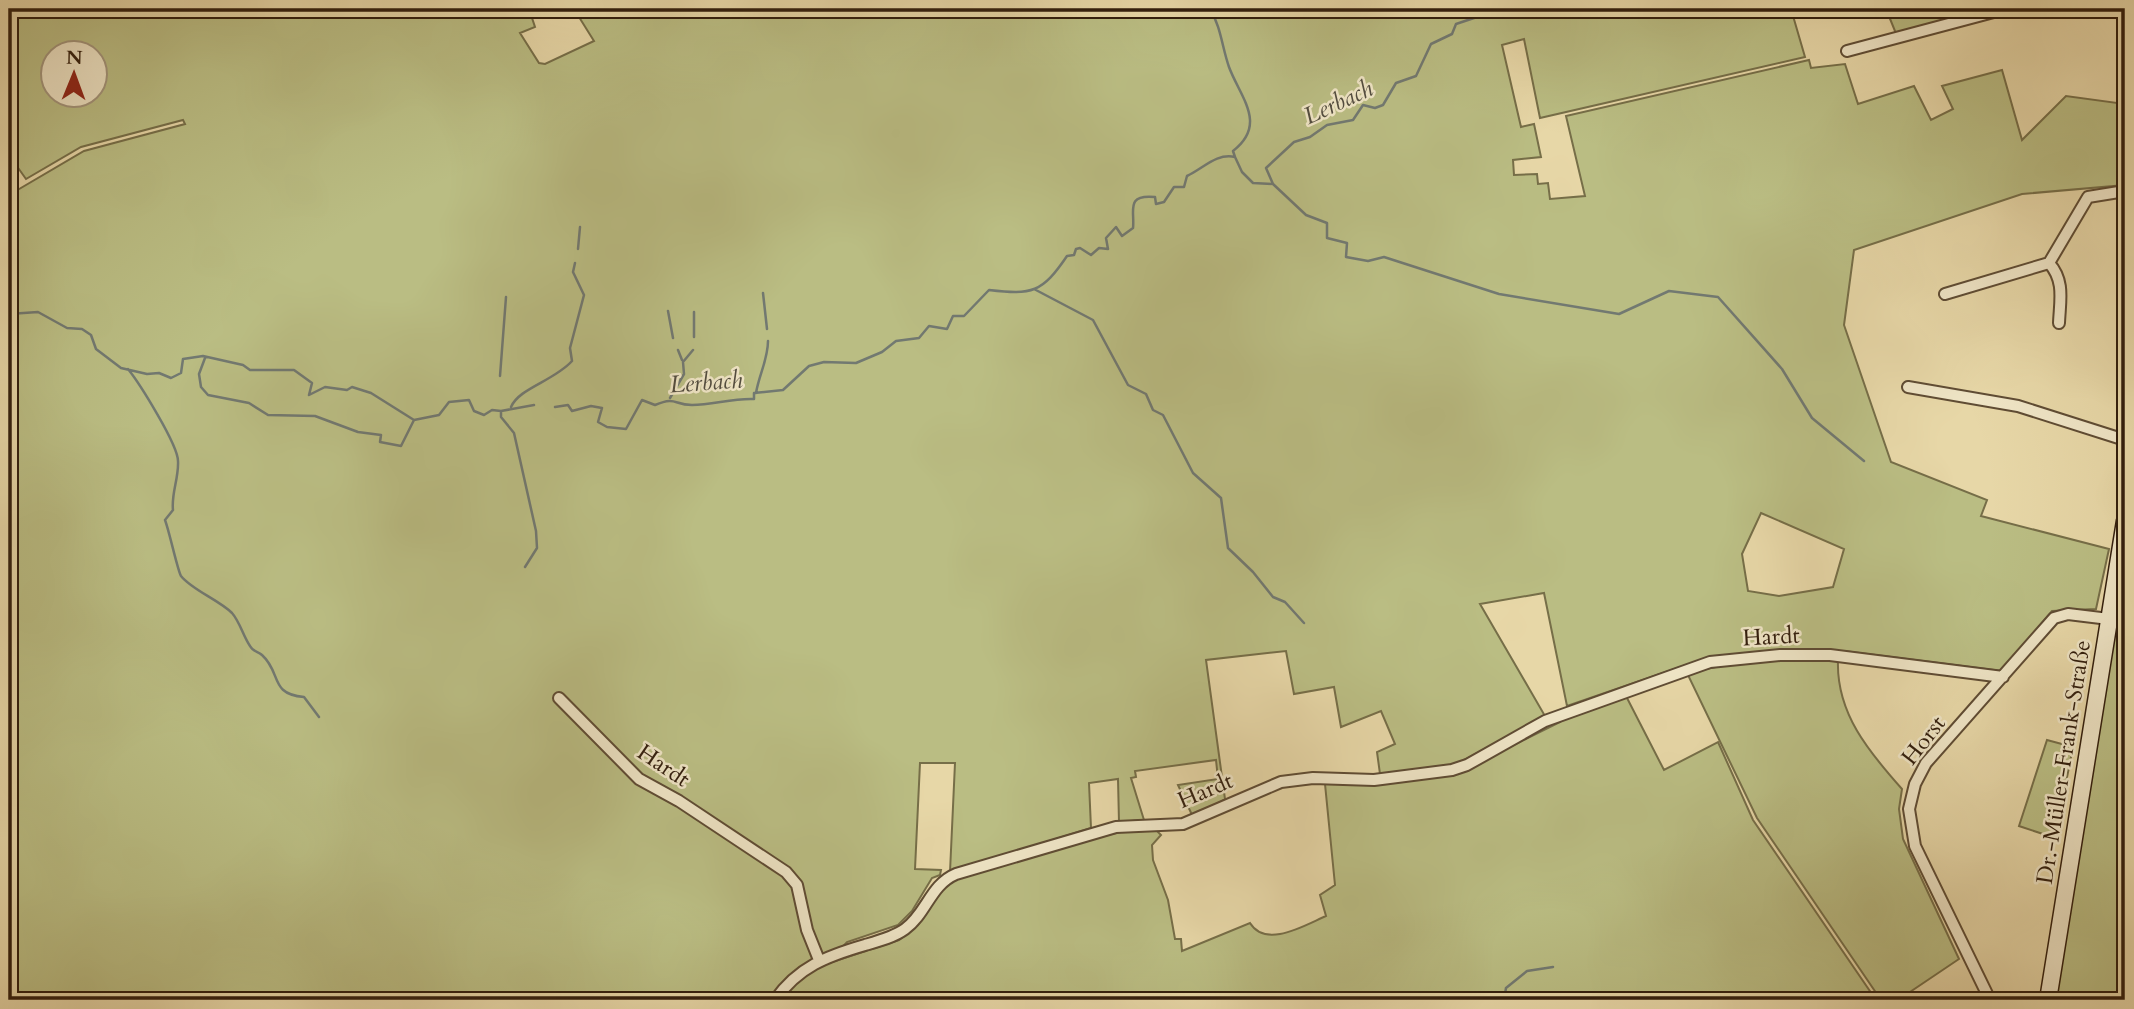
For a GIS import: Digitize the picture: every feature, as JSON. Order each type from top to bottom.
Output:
[{"type":"main road","name":"Dr.-Müller-Frank-Straße","points":[[2048,1000],[2125,527]]},
{"type":"street","points":[[1847,51],[2006,9]]},
{"type":"street","points":[[1945,293],[2049,263],[2088,197],[2125,191]]},
{"type":"street","points":[[2049,263],[2057,273],[2062,288],[2059,323]]},
{"type":"street","points":[[1908,387],[2018,406],[2125,440]]},
{"type":"street","name":"Horst","points":[[1990,1000],[1915,846],[1909,808],[1915,784],[1926,763],[2054,618],[2068,614],[2109,619]]},
{"type":"street","name":"Hardt","points":[[559,698],[639,779],[680,801],[786,872],[797,885],[807,930],[819,960],[901,932],[921,912],[938,884],[956,874],[1116,827],[1183,824],[1281,782],[1313,778],[1374,780],[1452,770],[1467,765],[1545,721],[1710,663],[1780,655],[1829,654],[2003,677]]},
{"type":"street","points":[[775,1000],[797,973],[819,960]]},
{"type":"green space","points":[[9,9],[529,9],[535,27],[520,33],[539,63],[545,64],[594,41],[574,9],[1791,9],[1805,57],[1540,118],[1524,39],[1502,45],[1521,127],[1534,124],[1541,157],[1513,160],[1514,175],[1537,174],[1538,184],[1548,183],[1550,199],[1585,196],[1566,116],[1809,60],[1811,68],[1845,64],[1858,104],[1914,86],[1931,120],[1953,109],[1942,86],[2002,70],[2022,140],[2066,96],[2125,104],[2125,185],[2022,194],[1854,250],[1844,325],[1891,462],[1987,500],[1981,516],[2109,549],[2096,609],[2052,611],[2002,671],[1844,651],[1788,651],[1686,665],[1567,706],[1544,593],[1480,604],[1545,716],[1457,764],[1380,774],[1377,752],[1395,744],[1381,711],[1341,727],[1334,687],[1294,694],[1286,651],[1206,660],[1225,799],[1193,817],[1178,785],[1218,779],[1216,760],[1135,771],[1136,777],[1131,778],[1144,820],[1119,822],[1118,779],[1089,783],[1091,828],[950,872],[955,763],[920,763],[915,869],[941,870],[940,875],[932,878],[912,911],[898,925],[847,942],[826,964],[899,940],[918,925],[947,882],[1120,832],[1156,830],[1161,835],[1152,845],[1153,860],[1168,900],[1175,939],[1181,939],[1182,951],[1250,923],[1257,931],[1266,934],[1286,933],[1326,916],[1320,895],[1335,885],[1325,784],[1392,783],[1453,775],[1560,722],[1559,720],[1626,696],[1664,770],[1718,742],[1753,820],[1876,1000],[9,1000],[9,195],[84,151],[185,124],[183,120],[81,147],[26,179],[9,155]],"holes":[[[1761,513],[1844,549],[1833,587],[1779,596],[1748,591],[1742,554]]]},
{"type":"green space","points":[[1886,9],[1938,9],[1942,23],[1897,36]]},
{"type":"green space","points":[[2111,621],[2125,644],[2125,1000],[2053,1000]]},
{"type":"green space","points":[[1804,658],[1838,660],[1839,679],[1849,714],[1867,746],[1902,789],[1899,809],[1903,839],[1959,959],[1898,1000],[1881,1000],[1757,818],[1687,673],[1735,663]]},
{"type":"green space","points":[[2047,740],[2073,747],[2055,838],[2019,826]]},
{"type":"waterway","points":[[1210,9],[1250,120],[1249,131],[1233,151],[1235,157]]},
{"type":"waterway","name":"Lerbach","points":[[555,407],[568,405],[572,411],[591,406],[602,408],[598,422],[607,427],[626,429],[642,400],[655,405],[671,401],[692,405],[754,399],[754,393],[783,390],[809,366],[824,362],[856,363],[882,352],[896,341],[919,338],[929,326],[947,329],[953,316],[964,316],[989,290],[1016,292],[1035,289],[1050,278],[1067,256],[1074,255],[1076,249],[1080,248],[1091,255],[1099,248],[1108,249],[1106,238],[1116,227],[1122,236],[1133,228],[1135,201],[1139,198],[1155,197],[1156,204],[1164,202],[1174,187],[1184,187],[1187,176],[1216,159],[1235,157],[1242,172],[1253,183],[1273,184],[1266,168],[1294,142],[1310,137],[1327,125],[1353,120],[1363,105],[1375,108],[1383,105],[1396,83],[1416,76],[1431,44],[1452,34],[1456,24],[1480,16],[1486,9]]},
{"type":"waterway","points":[[1273,184],[1306,215],[1327,223],[1327,238],[1347,243],[1346,257],[1368,261],[1384,257],[1499,294],[1619,314],[1669,291],[1718,297],[1782,369],[1812,418],[1864,461]]},
{"type":"waterway","points":[[578,249],[580,227]]},
{"type":"waterway","points":[[511,407],[521,395],[572,361],[570,348],[584,295],[573,272],[575,263]]},
{"type":"waterway","points":[[1034,289],[1093,320],[1128,385],[1146,394],[1153,410],[1163,415],[1193,473],[1221,498],[1228,548],[1253,572],[1273,597],[1285,602],[1304,623]]},
{"type":"waterway","points":[[763,293],[767,329]]},
{"type":"waterway","points":[[500,376],[506,297]]},
{"type":"waterway","points":[[668,311],[673,338]]},
{"type":"waterway","name":"Lerbach","points":[[9,314],[38,312],[67,328],[82,329],[91,335],[96,349],[121,368],[147,374],[159,373],[171,378],[181,373],[183,359],[203,356],[243,365],[250,370],[294,370],[312,383],[309,395],[325,387],[347,390],[352,387],[371,393],[414,420],[439,415],[449,402],[469,400],[474,411],[484,415],[492,410],[534,405]]},
{"type":"waterway","points":[[694,312],[694,337]]},
{"type":"waterway","points":[[756,393],[768,341]]},
{"type":"waterway","points":[[678,350],[682,360]]},
{"type":"waterway","points":[[670,398],[684,374],[683,362],[693,350]]},
{"type":"waterway","points":[[205,358],[199,374],[201,387],[208,395],[249,403],[268,415],[315,416],[358,432],[381,435],[380,442],[401,446],[414,420]]},
{"type":"waterway","points":[[128,369],[141,387],[176,453],[178,467],[173,510],[165,520],[181,576],[232,613],[251,648],[268,662],[285,692],[304,697],[319,717]]},
{"type":"waterway","points":[[501,411],[501,417],[514,433],[536,531],[537,548],[525,567]]},
{"type":"waterway","points":[[1504,1000],[1506,988],[1527,971],[1553,967]]},
{"type":"waterway","points":[[834,995],[838,1000]]}]
